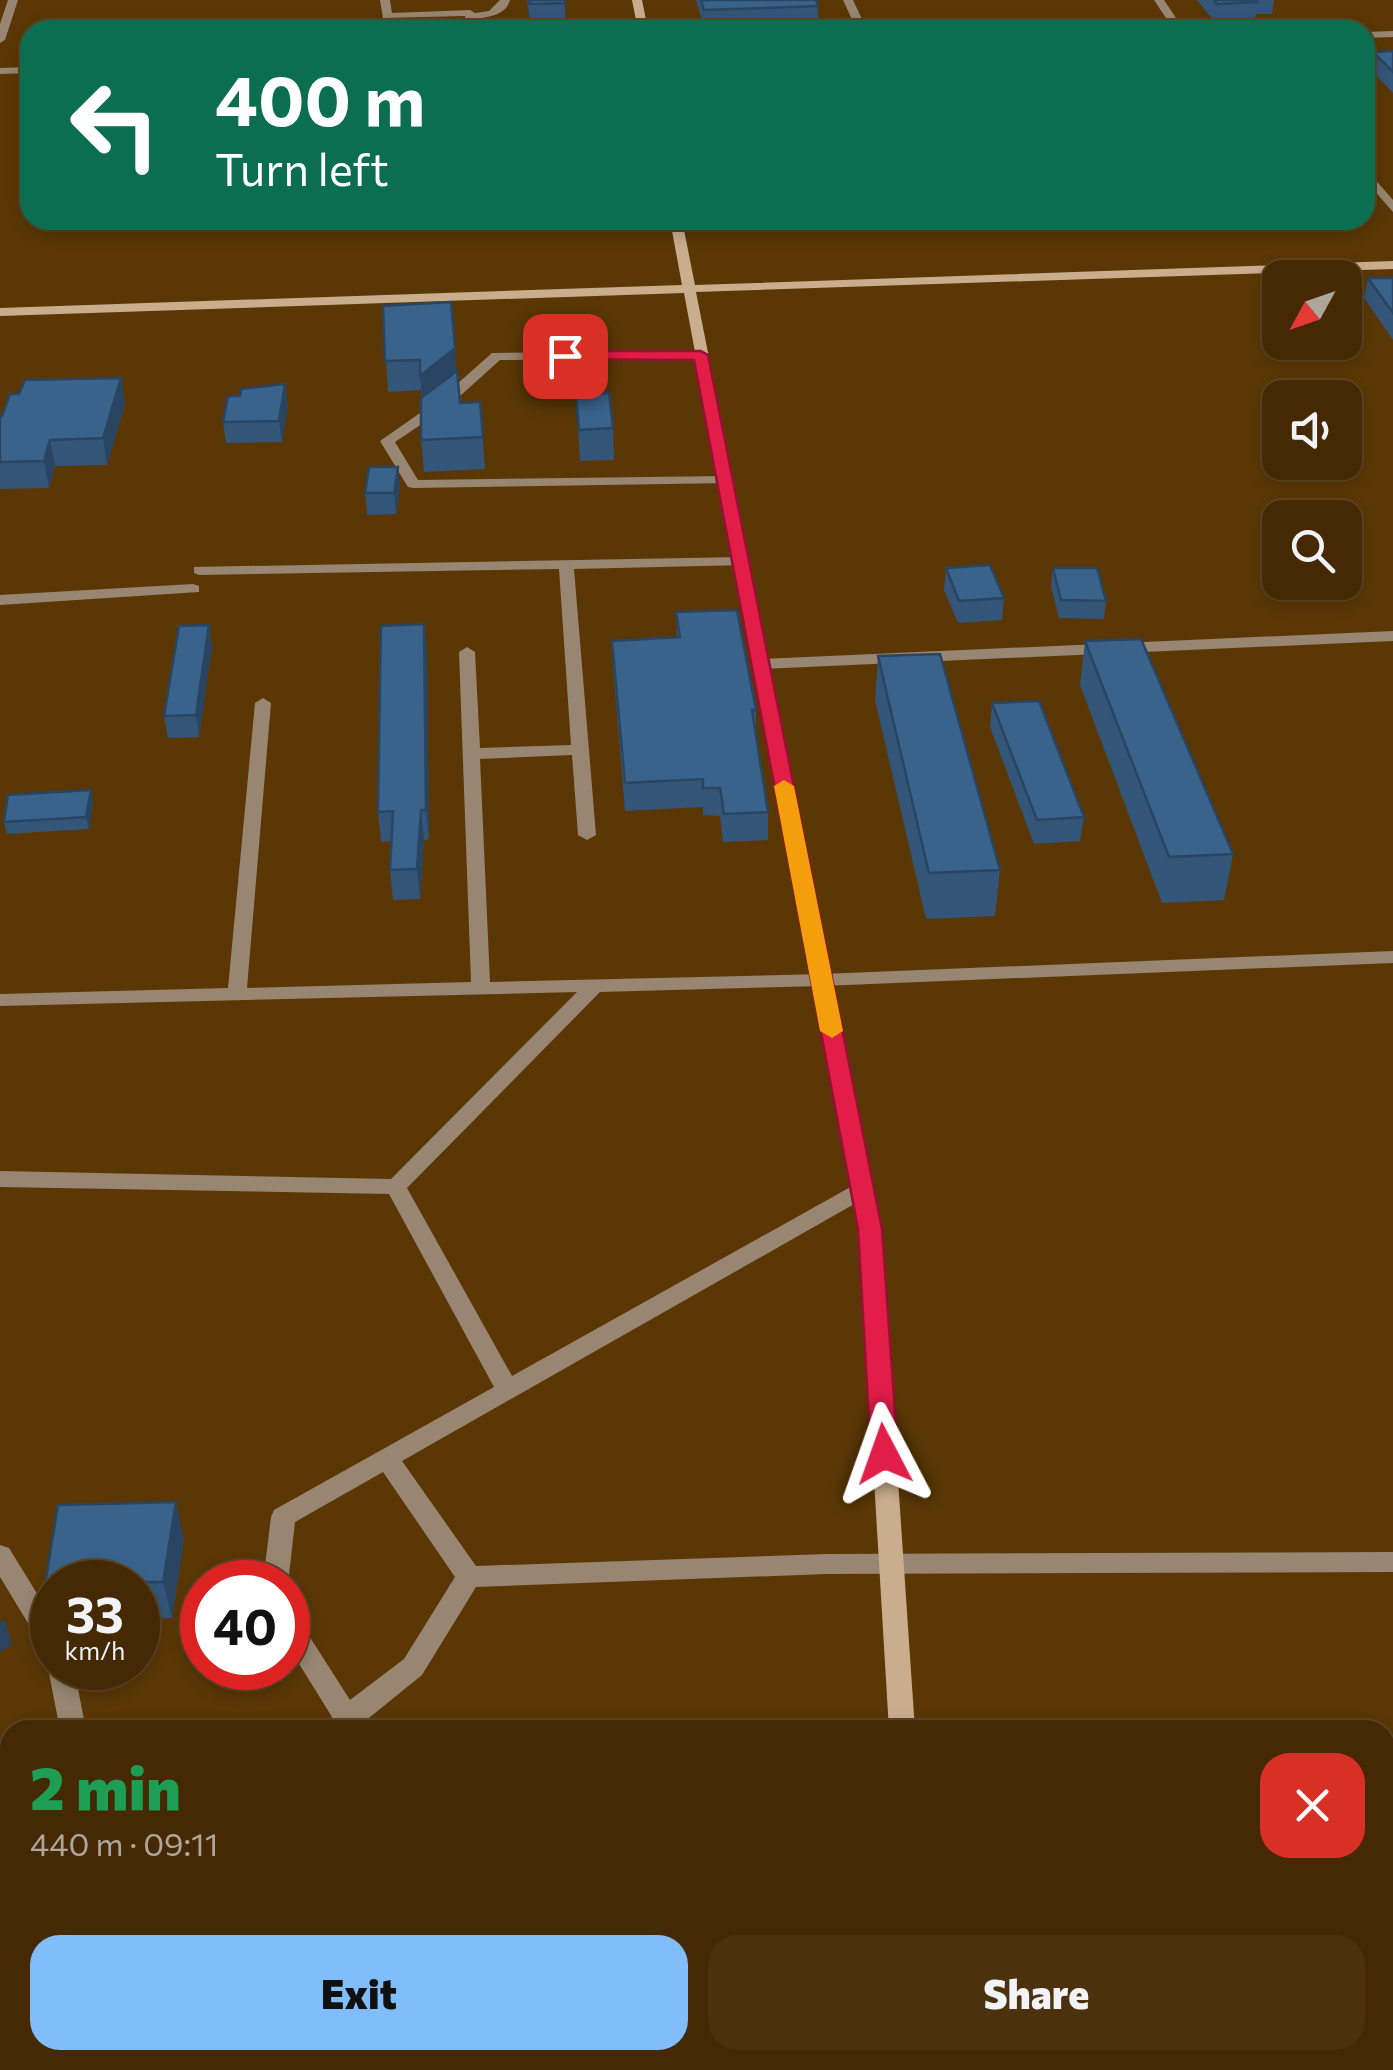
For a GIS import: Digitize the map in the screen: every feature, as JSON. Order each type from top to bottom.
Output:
[{"type":"street","points":[[0,40],[13,0]]},
{"type":"street","points":[[385,0],[387,16],[470,13],[470,20]]},
{"type":"street","points":[[478,20],[504,5],[504,0]]},
{"type":"street","points":[[1375,185],[1393,208]]},
{"type":"street","points":[[678,230],[870,1229],[901,1720]]},
{"type":"street","points":[[0,312],[1393,265]]},
{"type":"street","points":[[701,355],[498,356],[446,402],[387,441],[413,484],[725,480]]},
{"type":"street","points":[[200,570],[741,562]]},
{"type":"street","points":[[566,564],[587,835]]},
{"type":"street","points":[[0,600],[193,589]]},
{"type":"street","points":[[760,664],[1393,636]]},
{"type":"street","points":[[467,652],[481,988]]},
{"type":"street","points":[[237,994],[263,704]]},
{"type":"street","points":[[472,754],[581,750]]},
{"type":"street","points":[[0,1000],[822,980],[1393,957]]},
{"type":"street","points":[[0,1180],[396,1187],[594,985]]},
{"type":"street","points":[[396,1187],[508,1390]]},
{"type":"street","points":[[278,1560],[283,1516],[862,1190]]},
{"type":"street","points":[[387,1458],[469,1577]]},
{"type":"street","points":[[0,1555],[30,1604]]},
{"type":"street","points":[[469,1577],[892,1566],[1393,1562]]},
{"type":"street","points":[[347,1720],[413,1667],[469,1577]]},
{"type":"street","points":[[310,1665],[340,1720]]},
{"type":"street","points":[[66,1690],[72,1720]]},
{"type":"building","points":[[529,0],[564,0],[565,3],[530,4]]},
{"type":"building","points":[[701,0],[816,0],[818,6],[704,10]]},
{"type":"building","points":[[1214,0],[1255,0],[1257,2],[1217,4]]},
{"type":"building","points":[[1393,51],[1393,72],[1375,54]]},
{"type":"building","points":[[1368,278],[1393,278],[1393,313]]},
{"type":"building","points":[[451,302],[455,348],[420,376],[420,360],[385,361],[383,306]]},
{"type":"building","points":[[457,371],[460,403],[480,402],[483,437],[421,440],[421,398]]},
{"type":"building","points":[[121,378],[103,438],[50,440],[44,461],[0,462],[0,416],[10,394],[19,394],[25,380]]},
{"type":"building","points":[[285,384],[279,421],[223,422],[228,396],[240,396],[241,389]]},
{"type":"building","points":[[609,393],[613,428],[579,430],[576,394]]},
{"type":"building","points":[[369,467],[398,467],[394,493],[365,493]]},
{"type":"building","points":[[990,565],[1004,598],[959,601],[946,568]]},
{"type":"building","points":[[1053,568],[1097,568],[1106,601],[1061,600]]},
{"type":"building","points":[[737,610],[756,710],[752,710],[768,812],[724,814],[720,788],[703,788],[703,779],[625,783],[612,641],[680,637],[676,612]]},
{"type":"building","points":[[424,624],[426,810],[421,810],[417,869],[390,870],[393,811],[378,812],[381,626]]},
{"type":"building","points":[[209,625],[196,715],[164,716],[179,626]]},
{"type":"building","points":[[1141,639],[1233,854],[1169,857],[1085,641]]},
{"type":"building","points":[[940,654],[1000,870],[929,873],[878,656]]},
{"type":"building","points":[[1039,701],[1084,817],[1037,820],[992,703]]},
{"type":"building","points":[[91,790],[86,817],[4,822],[8,795]]},
{"type":"building","points":[[176,1502],[163,1582],[160,1560],[49,1560],[58,1505]]},
{"type":"slow traffic","points":[[784,786],[832,1031]]},
{"type":"route","points":[[565,356],[701,355],[870,1229],[884,1454]]}]
